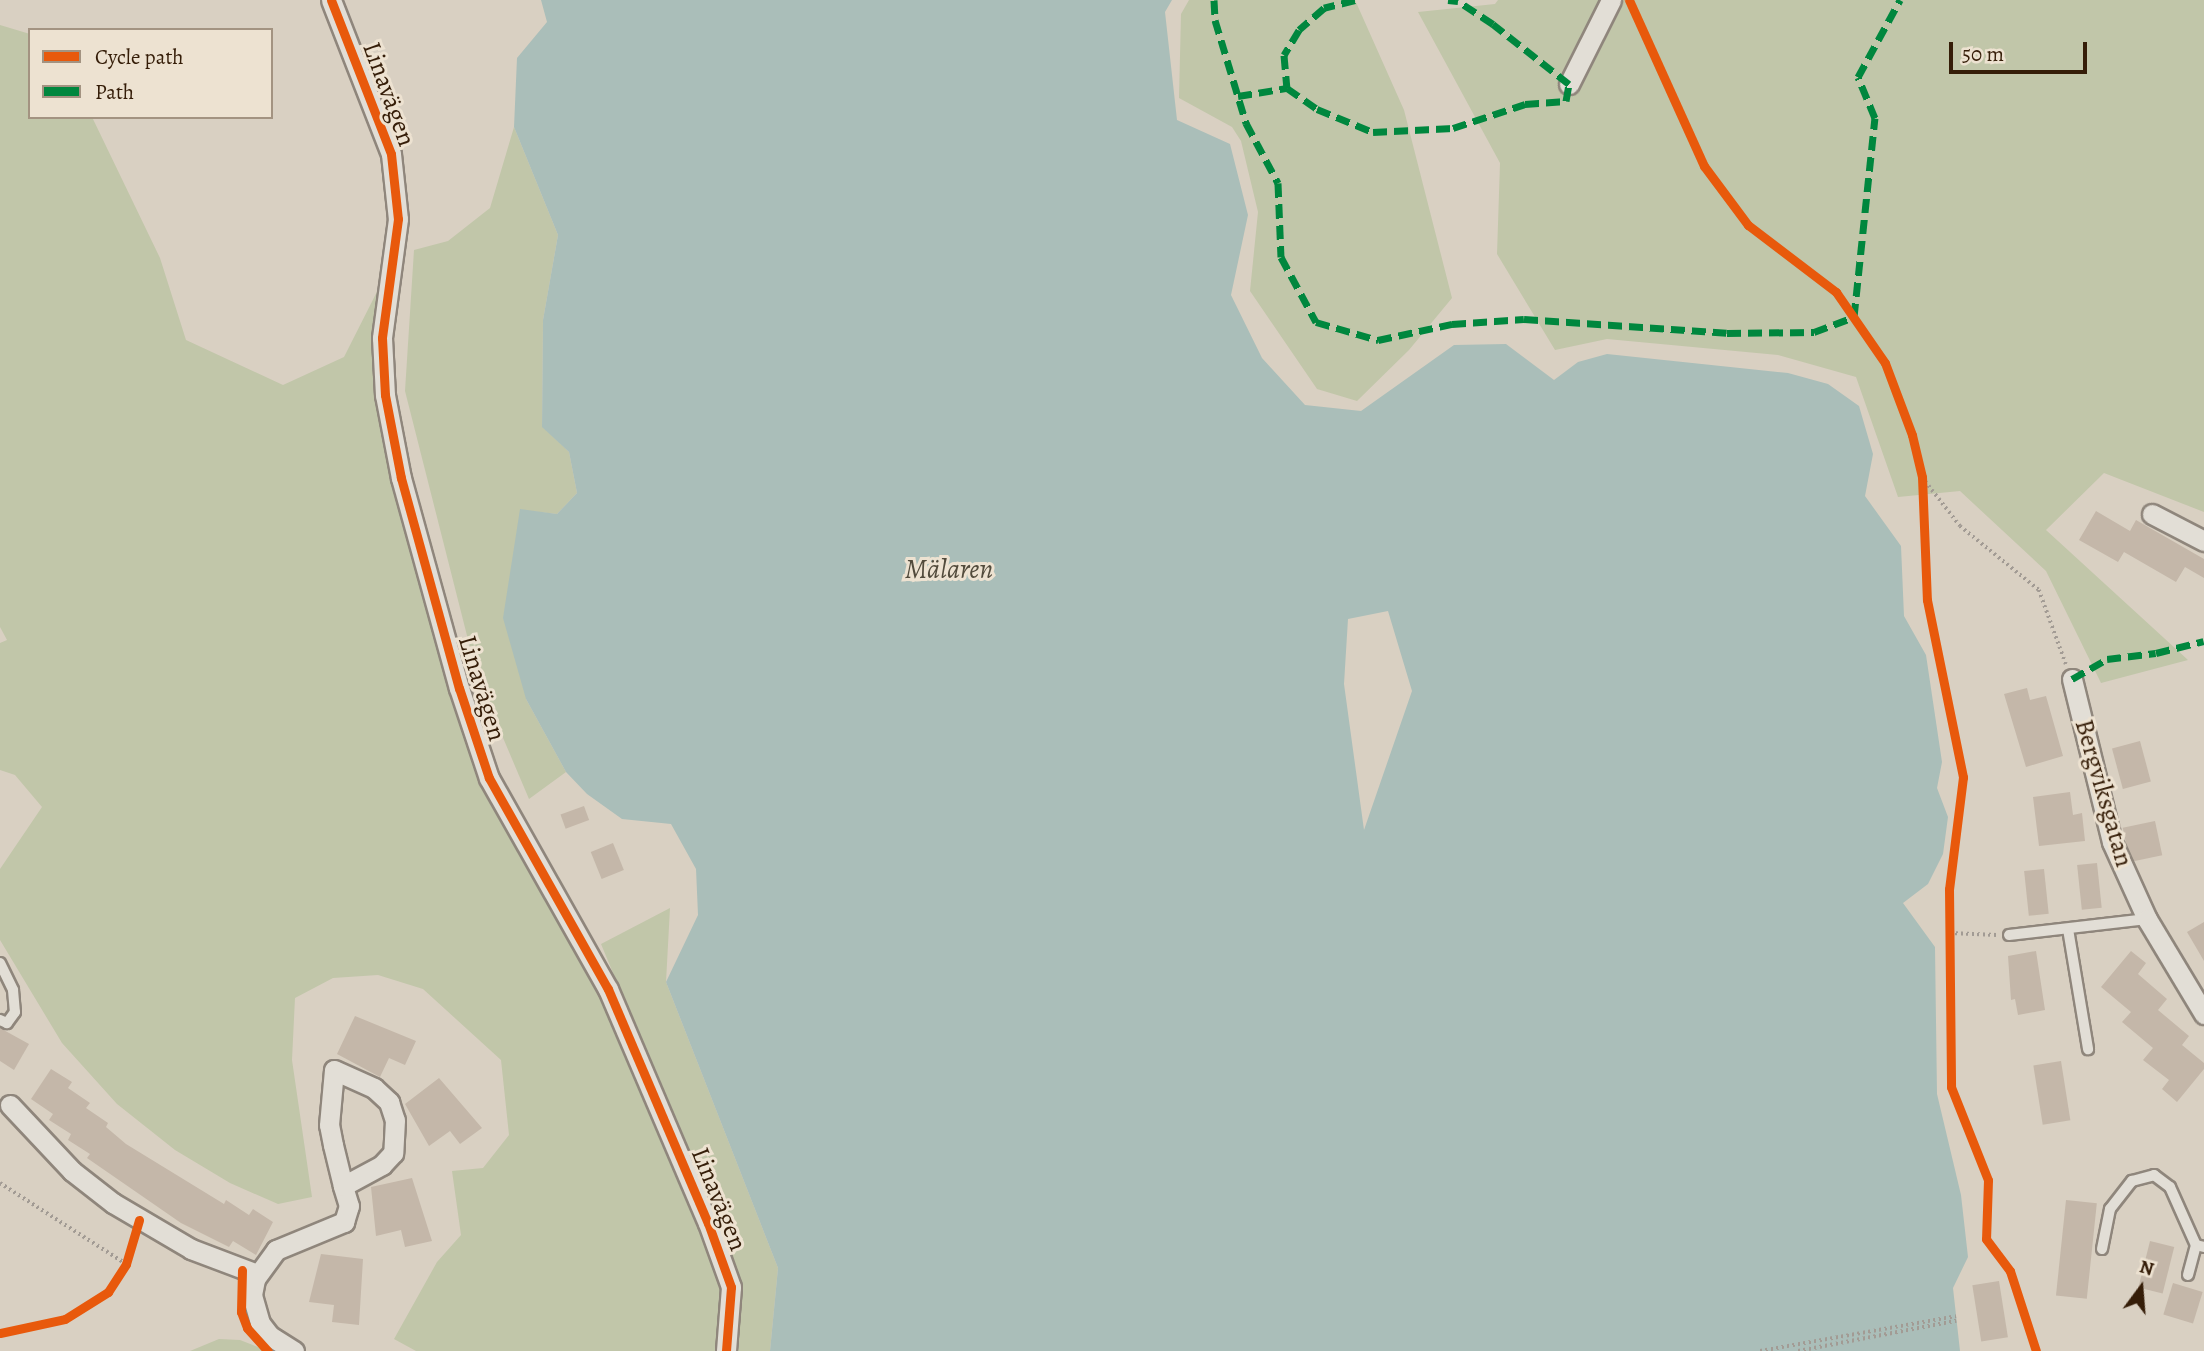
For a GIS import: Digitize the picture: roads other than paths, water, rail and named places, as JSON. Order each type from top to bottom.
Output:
[{"type":"street","name":"Linavägen","points":[[331,0],[391,153],[398,219],[382,338],[385,395],[401,478],[459,688],[489,778],[608,989],[708,1223],[731,1287],[726,1351]]},
{"type":"street","points":[[1569,85],[1611,0]]},
{"type":"street","points":[[2152,514],[2204,541]]},
{"type":"street","name":"Bergviksgatan","points":[[2072,679],[2112,842],[2147,919],[2204,1014]]},
{"type":"street","points":[[294,1351],[270,1336],[260,1323],[252,1294],[257,1274],[276,1250],[333,1230],[344,1222],[349,1206],[343,1186],[329,1125],[334,1070],[374,1088],[389,1102],[395,1120],[393,1153],[382,1166],[343,1186]]},
{"type":"street","points":[[5,1100],[72,1171],[122,1208],[191,1249],[257,1274]]},
{"type":"lane","points":[[2009,935],[2147,919]]},
{"type":"lane","points":[[2068,929],[2088,1049]]},
{"type":"lane","points":[[0,963],[13,990],[15,1012],[7,1023],[0,1020]]},
{"type":"lane","points":[[2102,1249],[2110,1209],[2132,1181],[2154,1175],[2170,1186],[2200,1246],[2188,1275]]},
{"type":"water","name":"Mälaren","points":[[541,0],[1172,0],[1165,12],[1177,120],[1230,144],[1248,215],[1231,295],[1262,358],[1305,405],[1361,411],[1454,345],[1506,344],[1554,380],[1578,362],[1607,354],[1788,373],[1828,384],[1859,406],[1873,454],[1865,496],[1901,546],[1904,616],[1926,655],[1942,762],[1937,788],[1948,817],[1943,854],[1928,884],[1903,903],[1935,947],[1937,1094],[1961,1195],[1968,1257],[1953,1288],[1960,1351],[770,1351],[778,1268],[666,982],[698,915],[696,869],[671,824],[622,819],[587,794],[566,772],[526,699],[503,618],[520,509],[557,514],[577,493],[569,452],[542,427],[543,320],[558,235],[514,127],[517,58],[547,22]],"holes":[[[1388,611],[1412,691],[1364,830],[1344,684],[1348,619]]]}]
